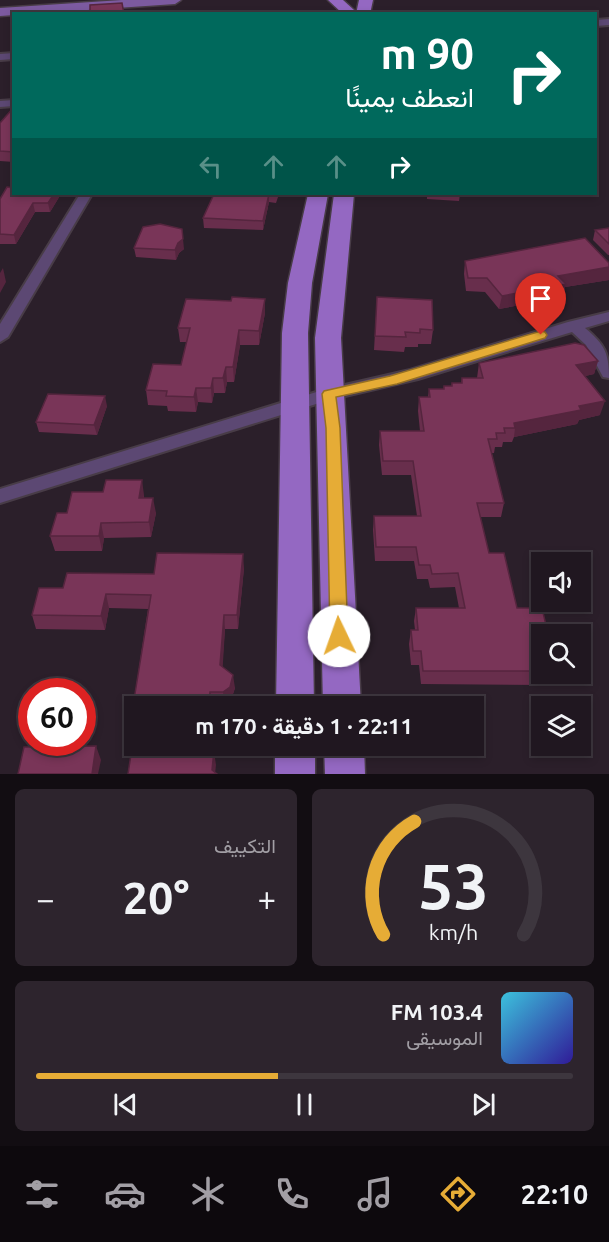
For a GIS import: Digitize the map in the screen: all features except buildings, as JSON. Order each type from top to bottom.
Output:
[{"type":"main road","points":[[0,5],[72,0]]},
{"type":"main road","points":[[0,12],[175,0]]},
{"type":"main road","points":[[335,0],[347,8]]},
{"type":"main road","points":[[295,696],[295,333],[300,283],[318,195]]},
{"type":"main road","points":[[342,696],[334,536],[334,439],[329,394],[328,338],[344,195]]},
{"type":"main road","points":[[295,756],[295,774]]},
{"type":"main road","points":[[344,756],[345,774]]},
{"type":"street","points":[[0,336],[85,195]]},
{"type":"street","points":[[0,496],[329,394],[402,378],[609,316]]},
{"type":"street","points":[[573,325],[596,348],[609,373]]},
{"type":"route","points":[[339,636],[334,536],[333,428],[329,394],[372,386],[541,335]]}]
